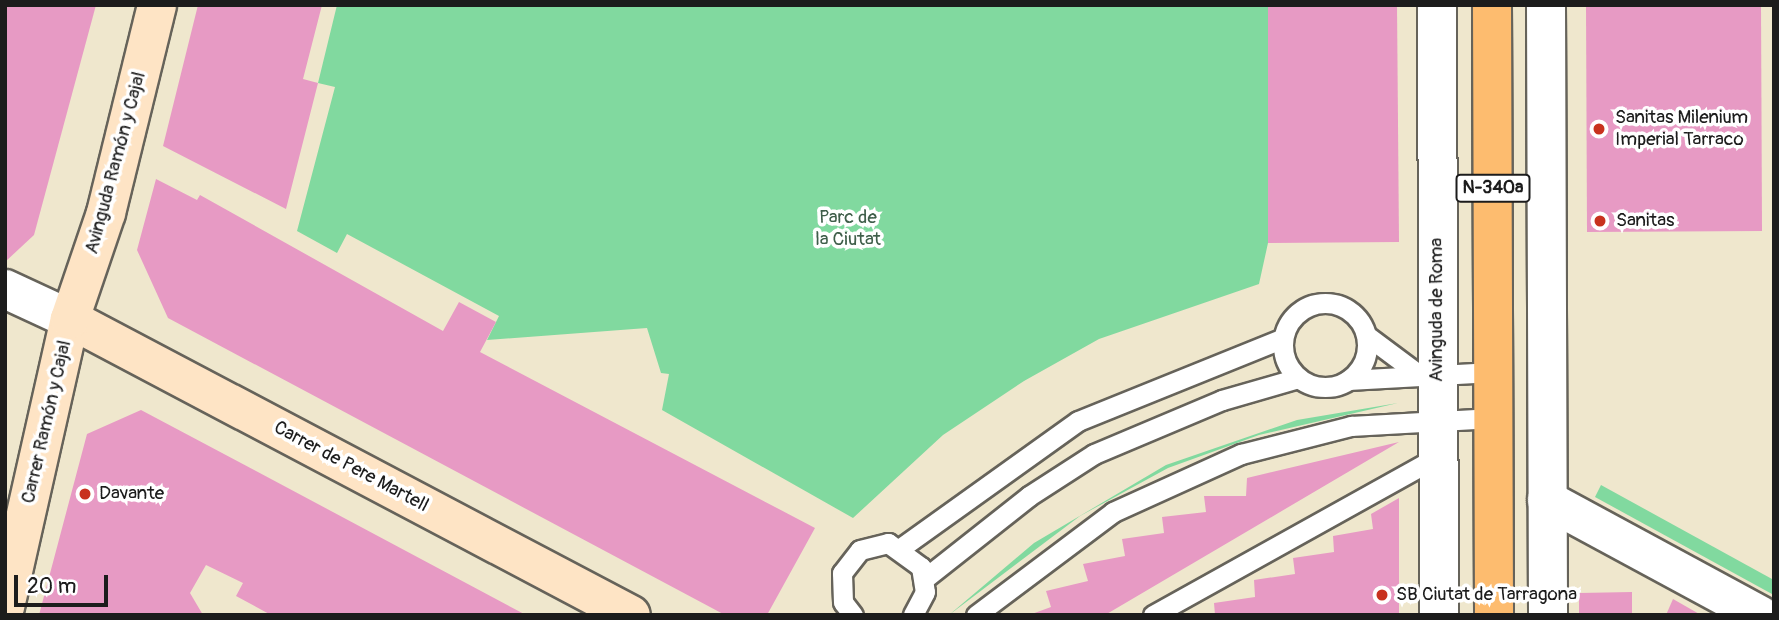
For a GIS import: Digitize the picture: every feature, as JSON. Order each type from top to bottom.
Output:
[{"type":"main road","name":"N-340a","points":[[1492,5],[1494,615]]},
{"type":"street","name":"Avinguda Ramón y Cajal","points":[[70,319],[106,213],[157,5]]},
{"type":"street","name":"Avinguda de Roma","points":[[1437,5],[1427,372],[1437,419],[1439,615]]},
{"type":"street","points":[[1546,5],[1548,615]]},
{"type":"street","points":[[5,289],[70,319]]},
{"type":"street","name":"Carrer Ramón y Cajal","points":[[5,607],[70,319]]},
{"type":"street","name":"Carrer de Pere Martell","points":[[70,319],[631,615]]},
{"type":"street","points":[[1547,500],[1760,615]]},
{"type":"lane","points":[[1298,378],[1283,353],[1283,338],[1297,313],[1324,303],[1351,312],[1366,335],[1427,372]]},
{"type":"lane","points":[[1348,380],[1364,360],[1366,335]]},
{"type":"lane","points":[[852,614],[841,587],[849,560],[873,544],[902,547],[1078,421],[1283,338]]},
{"type":"lane","points":[[913,615],[924,579],[1029,496],[1094,454],[1222,400],[1298,378],[1324,387],[1348,380],[1427,372],[1493,372]]},
{"type":"lane","points":[[976,615],[1113,512],[1200,471],[1351,426],[1437,419],[1493,418]]},
{"type":"lane","points":[[1153,615],[1437,457]]},
{"type":"lane","points":[[902,547],[924,579]]},
{"type":"green space","name":"Parc de la Ciutat","points":[[337,5],[1268,5],[1268,243],[1259,284],[1099,339],[1024,381],[943,435],[853,518],[662,410],[669,374],[661,373],[647,328],[487,340],[499,316],[347,234],[337,253],[297,231],[335,87],[318,83]]},
{"type":"green space","points":[[1398,403],[1259,435],[1168,468],[1080,516],[949,615],[1034,543],[1166,465],[1297,420]]},
{"type":"green space","points":[[1601,485],[1772,579],[1772,594],[1595,497]]},
{"type":"building","points":[[5,5],[96,5],[34,235],[5,262]]},
{"type":"building","points":[[198,5],[322,5],[303,79],[318,83],[286,209],[163,146]]},
{"type":"building","points":[[1268,5],[1397,5],[1399,242],[1268,243]]},
{"type":"building","points":[[1586,5],[1761,5],[1762,231],[1587,232]]},
{"type":"building","points":[[156,179],[197,200],[200,195],[443,331],[459,302],[496,322],[480,352],[815,528],[767,615],[725,615],[168,318],[137,250]]},
{"type":"building","points":[[141,410],[526,615],[271,615],[236,596],[243,583],[206,565],[190,593],[203,615],[39,615],[87,434]]},
{"type":"building","points":[[1399,442],[1105,615],[1029,615],[1051,607],[1046,591],[1088,581],[1083,564],[1125,556],[1122,539],[1164,533],[1162,517],[1206,512],[1204,496],[1246,496],[1247,478]]},
{"type":"building","points":[[1399,498],[1399,615],[1215,615],[1214,603],[1255,597],[1254,580],[1295,574],[1293,558],[1334,552],[1333,536],[1373,529],[1371,514]]},
{"type":"building","points":[[1632,592],[1632,615],[1579,615],[1579,593]]},
{"type":"building","points":[[1673,599],[1701,615],[1666,615]]},
{"type":"place","name":"Sanitas Milenium Imperial Tarraco","points":[[1599,129]]},
{"type":"place","name":"Sanitas","points":[[1600,221]]},
{"type":"place","name":"Davante","points":[[85,494]]},
{"type":"place","name":"SB Ciutat de Tarragona","points":[[1382,595]]}]
